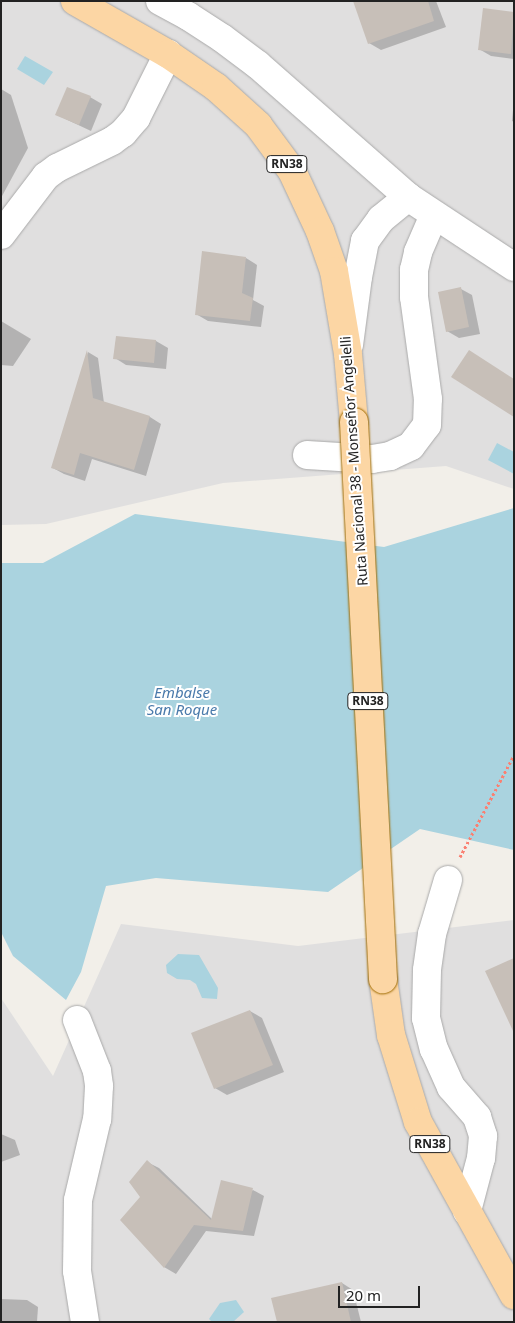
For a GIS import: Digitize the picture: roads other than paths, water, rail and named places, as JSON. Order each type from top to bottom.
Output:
[{"type":"main road","name":"Ruta Nacional 38 - Monseñor Angelelli","points":[[75,1],[168,54],[216,87],[258,125],[292,171],[320,230],[334,272],[348,354],[354,422],[383,979],[391,1036],[406,1090],[422,1129],[468,1211]]},
{"type":"main road","name":"RN38","points":[[468,1211],[514,1295]]},
{"type":"street","points":[[160,1],[186,8],[258,65],[408,197],[514,267]]},
{"type":"street","points":[[1,235],[46,176],[57,168],[112,141],[123,133],[136,118],[168,54]]},
{"type":"street","points":[[348,354],[358,277],[365,241],[381,219],[408,197]]},
{"type":"street","points":[[307,455],[372,459],[390,456],[411,446],[427,425],[428,399],[414,297],[414,270],[418,252],[434,215]]},
{"type":"street","points":[[448,880],[432,934],[427,970],[426,1018],[434,1049],[451,1087],[477,1117],[482,1136],[481,1158],[468,1211]]},
{"type":"street","points":[[77,1020],[97,1070],[99,1086],[97,1119],[78,1200],[77,1271],[85,1322]]},
{"type":"water","points":[[25,56],[53,72],[44,85],[17,69]]},
{"type":"water","points":[[497,443],[514,452],[514,474],[488,460]]},
{"type":"water","name":"Embalse San Roque","points":[[514,508],[514,850],[420,829],[328,892],[156,878],[106,886],[81,972],[66,1000],[13,956],[1,932],[1,563],[43,563],[135,514],[384,547]]},
{"type":"water","points":[[178,954],[199,955],[218,988],[217,999],[202,998],[196,984],[190,980],[177,979],[167,973],[166,965]]},
{"type":"water","points":[[236,1300],[244,1312],[233,1322],[212,1322],[209,1319],[220,1303]]}]
